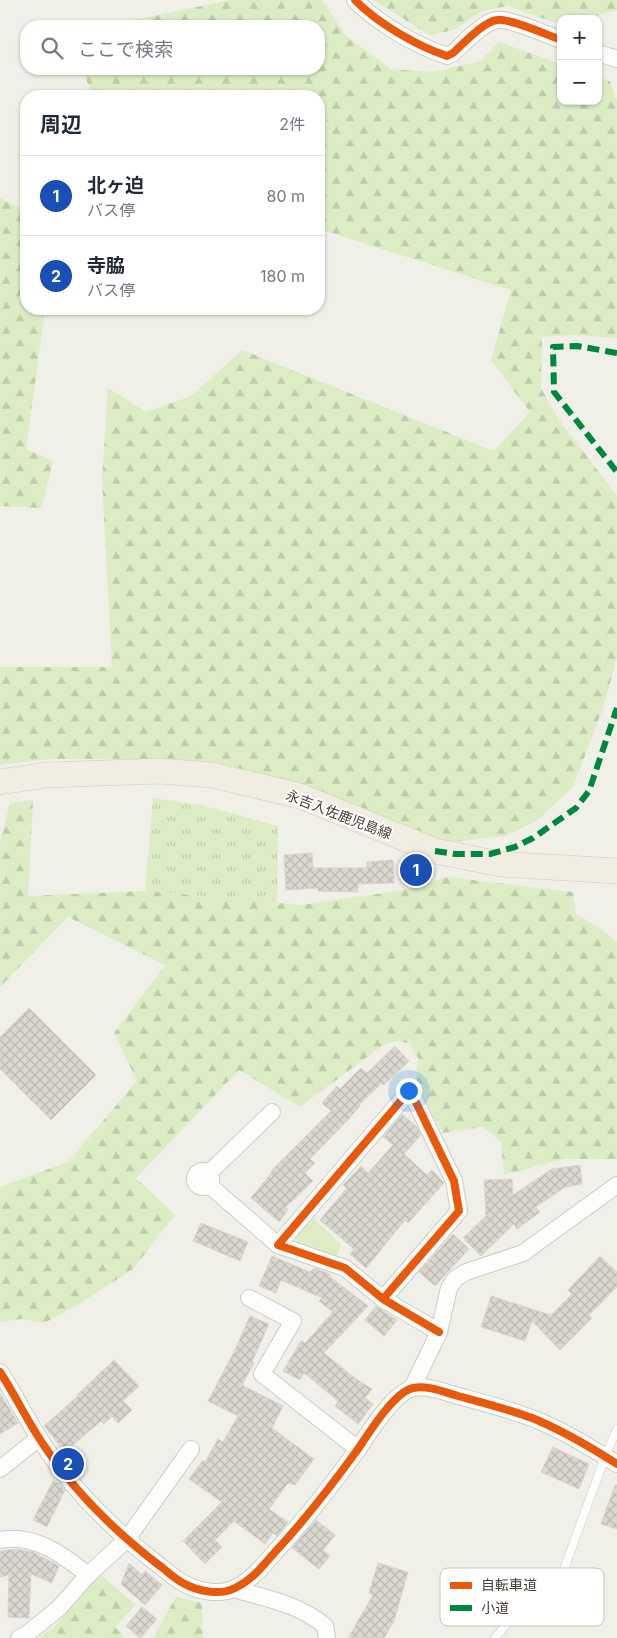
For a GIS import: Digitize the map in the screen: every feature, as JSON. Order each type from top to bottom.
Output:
[{"type":"main road","name":"永吉入佐鹿児島線","points":[[0,782],[47,775],[142,771],[212,775],[300,796],[435,851],[500,864],[617,871]]},
{"type":"street","points":[[355,0],[378,22],[447,56],[454,53],[488,23],[498,19],[557,39]]},
{"type":"street","points":[[602,54],[617,59]]},
{"type":"street","points":[[278,1245],[410,1090],[454,1181],[459,1211],[383,1299]]},
{"type":"street","points":[[272,1112],[209,1179],[278,1245],[345,1268],[383,1299],[439,1332]]},
{"type":"street","points":[[412,1388],[439,1332],[450,1288],[455,1279],[466,1272],[523,1253],[617,1187]]},
{"type":"street","points":[[250,1298],[293,1321],[262,1374],[358,1449]]},
{"type":"street","points":[[0,1372],[39,1438],[83,1495],[127,1539],[183,1583],[205,1591],[233,1590],[279,1601],[309,1614],[325,1626],[327,1638]]},
{"type":"street","points":[[233,1590],[249,1580],[292,1534],[332,1485],[384,1412],[404,1392],[412,1388],[434,1389],[479,1401],[537,1421],[611,1460]]},
{"type":"street","points":[[0,1469],[39,1438]]},
{"type":"street","points":[[19,1638],[27,1634],[60,1607],[88,1575],[127,1539],[191,1449]]},
{"type":"street","points":[[0,1540],[19,1538],[35,1542],[61,1554],[88,1575]]},
{"type":"lane","points":[[565,1568],[611,1460],[617,1429]]},
{"type":"lane","points":[[495,1638],[505,1626]]},
{"type":"green space","points":[[231,0],[322,0],[346,36],[391,69],[434,72],[480,61],[499,42],[557,63],[557,105],[602,105],[602,78],[610,81],[617,101],[617,338],[574,335],[542,337],[541,388],[557,417],[617,496],[617,658],[603,708],[573,787],[536,821],[506,836],[454,842],[442,840],[296,782],[178,759],[50,759],[0,765],[0,667],[112,667],[102,479],[108,388],[146,412],[191,396],[242,350],[494,451],[530,412],[491,360],[511,290],[325,231],[325,90],[91,90],[84,75],[325,75],[325,20],[133,20]]},
{"type":"green space","points":[[374,0],[617,0],[617,10],[599,15],[557,15],[557,24],[508,6],[482,11],[454,30],[429,35]]},
{"type":"green space","points":[[0,198],[20,208],[20,315],[44,315],[26,449],[53,461],[41,508],[0,506]]},
{"type":"green space","points":[[153,798],[201,805],[278,826],[277,903],[145,891]]},
{"type":"green space","points":[[33,800],[28,896],[145,891],[301,905],[404,890],[448,877],[573,892],[576,914],[603,930],[617,942],[617,1159],[564,1159],[504,1175],[501,1142],[483,1127],[443,1133],[416,1083],[418,1058],[409,1043],[396,1041],[383,1045],[300,1107],[239,1070],[136,1178],[175,1215],[133,1269],[76,1306],[44,1323],[22,1319],[0,1322],[0,1187],[68,1162],[137,1081],[114,1033],[165,965],[68,917],[0,987],[0,843],[10,803]]},
{"type":"green space","points":[[312,1217],[341,1244],[337,1256],[299,1246],[295,1236]]},
{"type":"green space","points":[[100,1574],[136,1605],[115,1627],[125,1638],[39,1638],[54,1627]]},
{"type":"green space","points":[[176,1597],[202,1603],[203,1638],[153,1638]]},
{"type":"building","points":[[312,853],[313,868],[367,868],[367,862],[393,860],[394,883],[358,884],[358,892],[318,891],[318,888],[286,890],[284,855]]},
{"type":"building","points":[[29,1008],[96,1075],[51,1120],[0,1069],[0,1037]]},
{"type":"building","points":[[395,1046],[409,1061],[384,1085],[382,1083],[359,1105],[348,1120],[310,1159],[315,1163],[305,1173],[313,1181],[286,1207],[288,1210],[279,1222],[251,1198],[271,1171],[331,1111],[322,1103],[337,1086],[340,1089],[361,1068],[367,1073]]},
{"type":"building","points":[[402,1114],[417,1127],[421,1135],[404,1154],[427,1175],[432,1170],[444,1183],[408,1223],[405,1220],[366,1268],[350,1254],[354,1249],[320,1220],[347,1188],[343,1185],[361,1166],[368,1173],[393,1145],[383,1137]]},
{"type":"building","points":[[580,1165],[582,1184],[565,1187],[536,1207],[540,1212],[517,1229],[514,1224],[481,1256],[463,1238],[486,1216],[484,1180],[512,1179],[513,1195],[552,1169]]},
{"type":"building","points":[[201,1223],[248,1242],[240,1261],[193,1241]]},
{"type":"building","points":[[453,1234],[469,1249],[435,1286],[419,1272]]},
{"type":"building","points":[[272,1256],[310,1272],[314,1268],[330,1274],[329,1276],[368,1306],[324,1353],[356,1379],[372,1389],[365,1398],[373,1404],[358,1424],[335,1406],[338,1401],[304,1373],[300,1380],[283,1371],[301,1341],[305,1343],[333,1312],[319,1301],[322,1298],[281,1280],[276,1293],[259,1286]]},
{"type":"building","points":[[600,1256],[617,1272],[617,1287],[589,1315],[592,1318],[560,1350],[532,1321],[525,1341],[481,1327],[491,1296],[551,1315],[572,1294],[568,1290]]},
{"type":"building","points":[[376,1306],[397,1320],[384,1336],[365,1320]]},
{"type":"building","points":[[250,1316],[269,1324],[252,1362],[254,1363],[242,1385],[283,1406],[272,1428],[314,1459],[295,1485],[288,1483],[269,1509],[288,1522],[277,1536],[273,1533],[265,1544],[234,1521],[215,1540],[222,1547],[205,1564],[183,1541],[222,1502],[189,1479],[203,1460],[205,1462],[218,1439],[223,1442],[238,1416],[208,1401],[235,1350]]},
{"type":"building","points":[[114,1360],[139,1386],[123,1401],[132,1410],[118,1423],[112,1416],[104,1424],[101,1421],[65,1452],[44,1426]]},
{"type":"building","points":[[0,1393],[18,1423],[0,1434]]},
{"type":"building","points":[[553,1447],[589,1464],[579,1489],[541,1472]]},
{"type":"building","points":[[53,1481],[60,1484],[65,1490],[47,1527],[33,1520]]},
{"type":"building","points":[[615,1485],[617,1485],[617,1529],[601,1524]]},
{"type":"building","points":[[316,1520],[335,1535],[323,1550],[330,1556],[319,1569],[292,1548]]},
{"type":"building","points":[[15,1549],[33,1552],[59,1566],[52,1583],[31,1574],[29,1618],[8,1617],[9,1575],[0,1577],[0,1551]]},
{"type":"building","points":[[129,1563],[142,1575],[145,1571],[162,1585],[145,1605],[121,1584]]},
{"type":"building","points":[[378,1563],[408,1572],[394,1621],[384,1638],[348,1638],[373,1595],[369,1593]]},
{"type":"building","points":[[142,1607],[157,1619],[140,1638],[126,1626]]},
{"type":"marked path","points":[[617,353],[577,346],[553,347],[554,392],[617,472]]},
{"type":"marked path","points":[[435,851],[455,854],[490,854],[515,847],[533,838],[576,808],[589,791],[617,708]]},
{"type":"cycle path","points":[[355,0],[374,17],[398,33],[447,56],[480,29],[497,20],[519,24],[557,38]]},
{"type":"cycle path","points":[[383,1299],[459,1211],[454,1181],[410,1090],[278,1245],[345,1268],[383,1299],[439,1332]]},
{"type":"cycle path","points":[[0,1372],[45,1447],[69,1480],[97,1511],[128,1540],[177,1579],[189,1586],[209,1591],[223,1592],[229,1590],[241,1585],[257,1572],[318,1502],[390,1405],[406,1391],[413,1388],[436,1389],[527,1416],[568,1435],[617,1464]]},
{"type":"place","name":"北ヶ迫","points":[[416,870]]},
{"type":"place","name":"寺脇","points":[[68,1464]]}]
